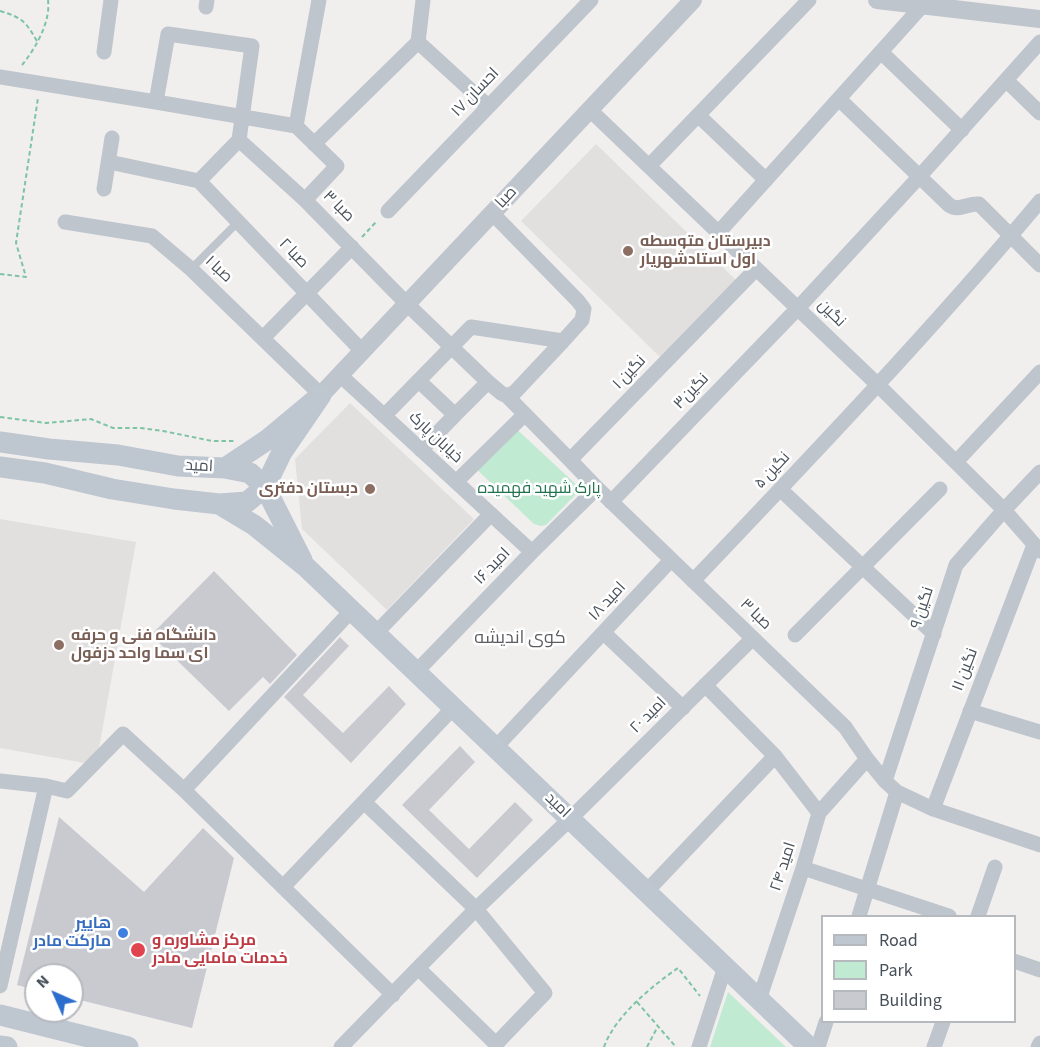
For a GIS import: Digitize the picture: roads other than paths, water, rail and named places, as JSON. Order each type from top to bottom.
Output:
[{"type":"main road","points":[[225,468],[267,440],[321,395]]},
{"type":"main road","points":[[305,566],[265,487],[282,452],[321,395]]},
{"type":"main road","name":"امید","points":[[0,441],[49,449],[118,455],[178,466],[225,468],[250,473],[265,487],[247,502],[219,504],[112,489],[45,473],[0,467]]},
{"type":"main road","points":[[112,489],[123,486],[129,477],[130,466],[123,457],[118,455]]},
{"type":"main road","points":[[174,499],[165,492],[163,481],[168,471],[178,466]]},
{"type":"main road","name":"امید","points":[[219,504],[254,525],[305,566],[809,1047]]},
{"type":"main road","points":[[0,1015],[128,1047]]},
{"type":"main road","points":[[0,1046],[7,1047]]},
{"type":"street","points":[[104,52],[111,0]]},
{"type":"street","points":[[296,126],[319,0]]},
{"type":"street","points":[[314,144],[418,42],[423,0]]},
{"type":"street","name":"احسان ۱۷","points":[[388,211],[591,0]]},
{"type":"street","name":"صبا","points":[[321,395],[693,0]]},
{"type":"street","points":[[649,166],[808,0]]},
{"type":"street","points":[[877,0],[1040,19]]},
{"type":"street","points":[[719,232],[923,5]]},
{"type":"street","points":[[109,162],[199,181],[239,140],[252,46],[168,34],[156,102]]},
{"type":"street","points":[[418,42],[488,106]]},
{"type":"street","name":"نگین۳","points":[[611,502],[799,308],[1040,42]]},
{"type":"street","points":[[881,52],[962,130]]},
{"type":"street","points":[[5,78],[296,126],[337,166],[305,200]]},
{"type":"street","points":[[1006,80],[1040,113]]},
{"type":"street","points":[[839,99],[953,208],[972,203],[979,204],[1040,265]]},
{"type":"street","name":"نگین","points":[[590,110],[878,385],[1004,510],[1037,548]]},
{"type":"street","points":[[698,115],[766,180]]},
{"type":"street","points":[[104,189],[112,138]]},
{"type":"street","name":"صبا ۳","points":[[239,140],[305,200],[407,304],[488,382],[507,396],[570,460]]},
{"type":"street","name":"صبا ۲","points":[[199,181],[362,351]]},
{"type":"street","name":"نگین ۵","points":[[693,581],[878,385],[1040,201]]},
{"type":"street","points":[[492,213],[584,309],[582,320],[515,392],[507,396]]},
{"type":"street","name":"صبا ۱","points":[[65,222],[152,236],[191,269],[321,395]]},
{"type":"street","points":[[263,338],[352,247]]},
{"type":"street","name":"نگین ۱","points":[[570,460],[756,268]]},
{"type":"street","points":[[384,416],[471,327],[563,341]]},
{"type":"street","points":[[956,462],[1039,374]]},
{"type":"street","name":"خیابان پارک","points":[[340,375],[532,552]]},
{"type":"street","points":[[419,381],[455,415]]},
{"type":"street","points":[[421,450],[488,382]]},
{"type":"street","points":[[456,482],[525,414]]},
{"type":"street","points":[[570,460],[611,502]]},
{"type":"street","name":"نگین ۹","points":[[885,781],[956,564],[1040,472]]},
{"type":"street","name":"امید ۱۶","points":[[416,672],[597,488]]},
{"type":"street","points":[[780,489],[934,634]]},
{"type":"street","points":[[795,635],[940,489]]},
{"type":"street","name":"صبا ۳","points":[[611,502],[845,727],[867,759],[897,792],[933,809],[1040,844]]},
{"type":"street","points":[[376,633],[491,514]]},
{"type":"street","name":"نگین ۱۱","points":[[933,809],[970,711],[1037,548]]},
{"type":"street","name":"امید ۱۸","points":[[496,747],[671,560]]},
{"type":"street","points":[[184,790],[352,610]]},
{"type":"street","points":[[604,633],[683,708]]},
{"type":"street","name":"امید ۲۰","points":[[341,1047],[476,909],[753,638]]},
{"type":"street","points":[[705,685],[775,756],[819,813]]},
{"type":"street","points":[[283,887],[454,708]]},
{"type":"street","points":[[970,711],[1040,732]]},
{"type":"street","points":[[0,781],[46,786],[67,791],[123,734],[184,790],[393,995]]},
{"type":"street","points":[[646,891],[775,756]]},
{"type":"street","name":"امید ۲۴","points":[[759,1000],[819,813],[867,759]]},
{"type":"street","points":[[0,986],[46,786]]},
{"type":"street","points":[[859,915],[897,792]]},
{"type":"street","points":[[364,802],[476,909],[545,993],[496,1044],[418,968]]},
{"type":"street","points":[[978,915],[995,867]]},
{"type":"street","points":[[803,868],[946,915]]},
{"type":"street","points":[[1016,962],[1040,970]]},
{"type":"street","points":[[699,1047],[725,967]]},
{"type":"street","points":[[818,1047],[826,1023]]},
{"type":"street","points":[[934,1047],[943,1023]]},
{"type":"street","points":[[1038,1047],[1040,1042]]},
{"type":"lane","points":[[191,269],[238,222]]},
{"type":"place","name":"دبیرستان متوسطه اول استادشهریار","points":[[628,251]]},
{"type":"place","name":"دبستان دفتری","points":[[370,489]]},
{"type":"place","name":"دانشگاه فنی و حرفه ای سما واحد دزفول","points":[[59,645]]},
{"type":"place","name":"هایپر مارکت مادر","points":[[123,933]]},
{"type":"place","name":"مرکز مشاوره و خدمات مامایی مادر","points":[[138,950]]},
{"type":"district","name":"کوی اندیشه","points":[[520,639]]},
{"type":"park label","name":"پارک شهید فهمیده","points":[[539,489]]}]
